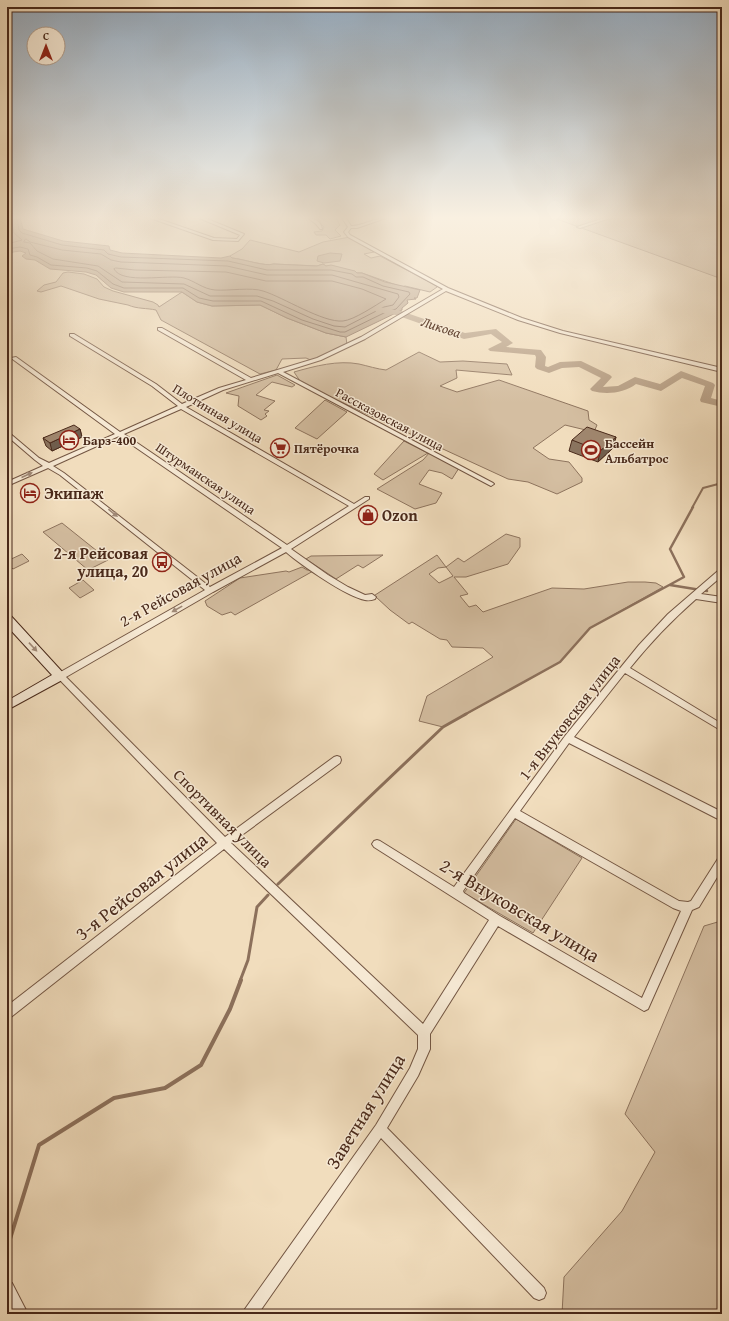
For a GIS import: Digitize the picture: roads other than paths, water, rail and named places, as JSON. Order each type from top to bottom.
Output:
[{"type":"street","points":[[429,280],[446,289],[520,319],[562,332],[722,370]]},
{"type":"street","points":[[7,484],[221,389],[249,379],[279,372],[319,359],[363,338],[446,289]]},
{"type":"street","points":[[160,329],[249,379]]},
{"type":"street","name":"Плотинная улица","points":[[72,335],[154,385],[181,406],[353,506]]},
{"type":"street","name":"Штурманская улица","points":[[14,358],[120,434],[287,548],[289,552],[338,584],[364,598],[372,597]]},
{"type":"street","name":"Рассказовская улица","points":[[279,372],[491,484]]},
{"type":"street","points":[[7,433],[47,466],[68,478],[210,590]]},
{"type":"street","name":"2-я Рейсовая улица","points":[[7,706],[210,590],[287,548],[367,498]]},
{"type":"street","name":"1-я Внуковская улица","points":[[460,896],[458,890],[568,738],[642,647],[671,616],[722,572]]},
{"type":"street","points":[[696,596],[722,600]]},
{"type":"street","name":"Спортивная улица","points":[[7,619],[60,676],[224,843],[424,1033]]},
{"type":"street","points":[[625,669],[722,728]]},
{"type":"street","points":[[568,738],[722,817]]},
{"type":"street","name":"3-я Рейсовая улица","points":[[7,1013],[224,843],[337,760]]},
{"type":"street","points":[[514,813],[677,906],[688,907],[695,904],[722,860]]},
{"type":"street","name":"2-я Внуковская улица","points":[[377,844],[496,919],[644,1005],[688,907]]},
{"type":"street","name":"Заветная улица","points":[[250,1314],[380,1129],[414,1072],[424,1049],[424,1033],[496,919]]},
{"type":"street","points":[[380,1129],[539,1293]]},
{"type":"street","points":[[7,1288],[21,1314]]},
{"type":"water","points":[[101,280],[379,280],[420,290],[417,298],[407,300],[408,303],[402,308],[402,310],[346,337],[326,333],[287,318],[260,305],[212,306],[197,302],[182,292],[124,292],[111,288]]},
{"type":"waterway","name":"Ликова","points":[[379,310],[398,313],[464,336],[493,331],[508,343],[493,349],[538,352],[541,357],[540,367],[549,370],[560,365],[581,364],[607,377],[595,389],[606,390],[621,388],[635,380],[661,388],[681,374],[710,385],[705,400],[722,404]]},
{"type":"waterway","points":[[692,508],[703,488],[722,483]]},
{"type":"waterway","points":[[464,715],[560,662],[590,628],[684,577],[670,549],[693,507]]},
{"type":"waterway","points":[[670,585],[707,591]]},
{"type":"waterway","points":[[278,884],[443,727],[466,714]]},
{"type":"waterway","points":[[240,981],[248,960],[257,907],[268,895]]},
{"type":"waterway","points":[[7,1241],[10,1239],[39,1145],[114,1098],[165,1088],[201,1065],[230,1009],[241,980]]},
{"type":"place","name":"Барз-400","points":[[69,440]]},
{"type":"place","name":"Пятёрочка","points":[[280,448]]},
{"type":"place","name":"Бассейн Альбатрос","points":[[591,450]]},
{"type":"place","name":"Экипаж","points":[[30,493]]},
{"type":"place","name":"Ozon","points":[[368,515]]},
{"type":"place","name":"2-я Рейсовая улица, 20","points":[[162,562]]}]
